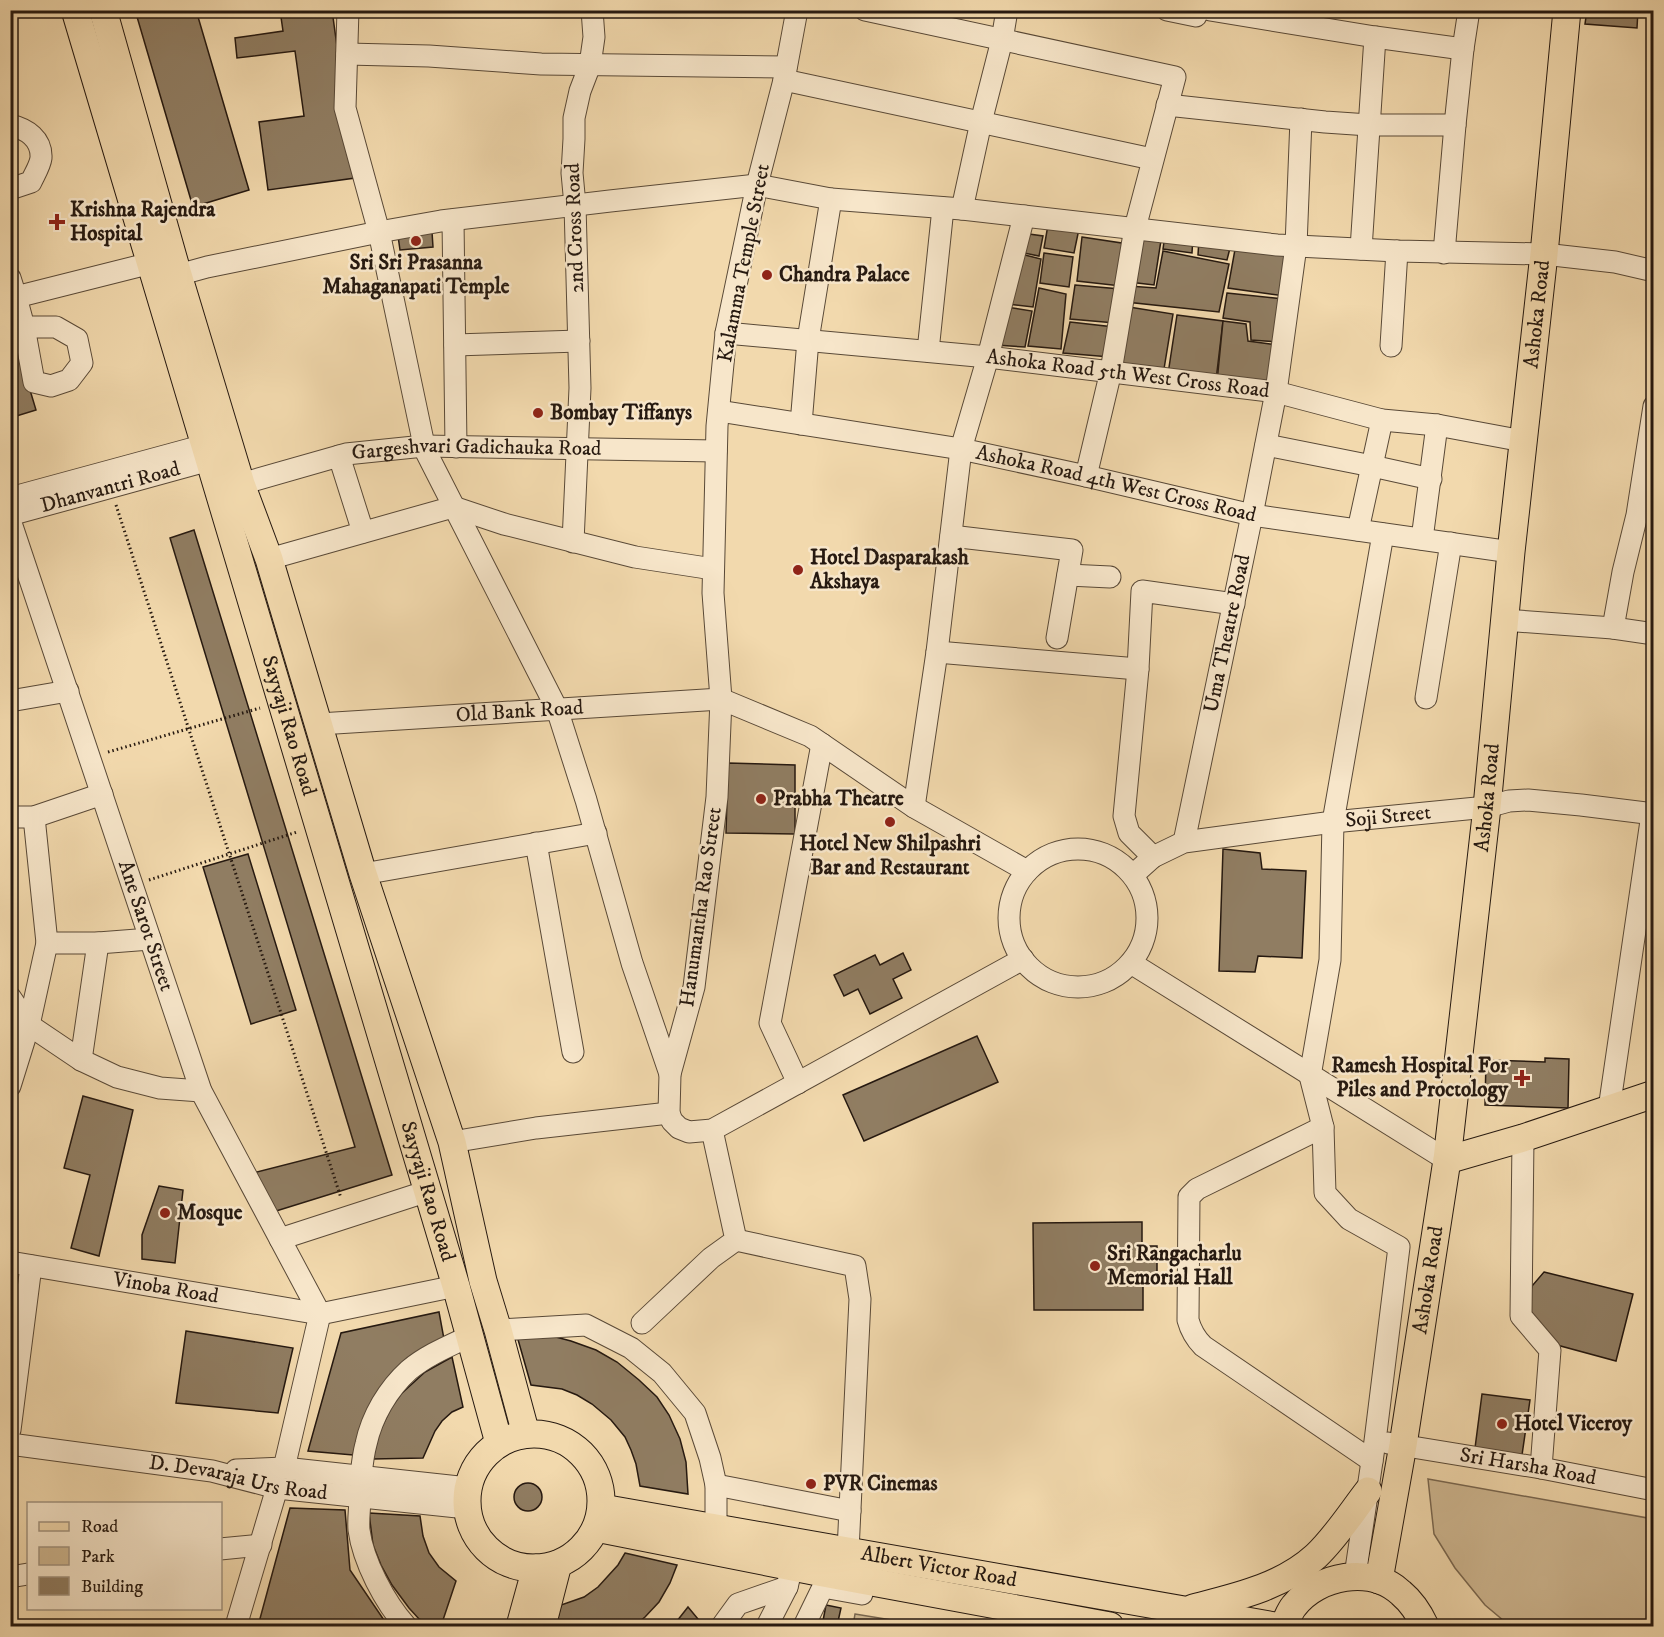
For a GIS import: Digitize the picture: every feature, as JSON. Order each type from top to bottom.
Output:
[{"type":"main road","name":"Sayyaji Rao Road","points":[[75,10],[428,1191],[500,1443]]},
{"type":"main road","name":"Sayyaji Rao Road","points":[[103,10],[178,275],[241,484],[269,560],[363,874],[452,1142],[483,1281],[526,1434]]},
{"type":"main road","name":"Ashoka Road","points":[[1367,1578],[1403,1445],[1447,1160],[1487,807],[1567,10]]},
{"type":"main road","points":[[1447,1160],[1523,1138],[1653,1094]]},
{"type":"main road","points":[[526,1434],[546,1434],[565,1441],[582,1453],[594,1469],[601,1488],[599,1518],[587,1544],[574,1556],[547,1566],[516,1566],[498,1557],[483,1544],[472,1527],[468,1498],[474,1470],[485,1455],[500,1443],[526,1434]]},
{"type":"main road","points":[[1184,1611],[1260,1590],[1287,1577],[1315,1556],[1342,1526],[1368,1491]]},
{"type":"main road","name":"Albert Victor Road","points":[[599,1518],[716,1527],[1275,1626]]},
{"type":"main road","name":"Albert Victor Road","points":[[599,1518],[789,1576],[1110,1626]]},
{"type":"main road","points":[[520,1626],[547,1566]]},
{"type":"main road","points":[[542,1626],[547,1566]]},
{"type":"main road","points":[[1283,1626],[1293,1606],[1310,1590],[1331,1579],[1367,1578],[1400,1591],[1416,1608],[1425,1626]]},
{"type":"street","points":[[348,10],[345,108],[379,232],[424,446],[557,709],[596,833],[632,963],[670,1074]]},
{"type":"street","name":"2nd Cross Road","points":[[573,542],[580,388],[572,172],[574,118],[580,91],[590,65],[594,37],[592,10]]},
{"type":"street","name":"Kalamma Temple Street","points":[[721,699],[713,569],[717,426],[726,333],[757,185],[785,73],[797,10]]},
{"type":"street","points":[[865,10],[1175,77],[1134,228],[1111,371],[1086,476]]},
{"type":"street","points":[[928,351],[952,208],[981,122],[1002,40],[1007,10]]},
{"type":"street","points":[[1167,10],[1196,16],[1198,10]]},
{"type":"street","points":[[1210,10],[1463,49]]},
{"type":"street","points":[[1444,253],[1455,125],[1469,10]]},
{"type":"street","points":[[1361,249],[1375,37]]},
{"type":"street","points":[[347,54],[785,73],[981,122],[1152,159]]},
{"type":"street","points":[[1167,105],[1369,125],[1455,125]]},
{"type":"street","name":"Uma Theatre Road","points":[[1184,842],[1276,392],[1296,246],[1301,119]]},
{"type":"street","points":[[10,125],[23,128],[38,141],[41,159],[32,182],[10,189]]},
{"type":"street","points":[[178,275],[379,232],[453,220],[757,185],[831,199],[952,208],[1296,246],[1444,253],[1544,254],[1615,262],[1653,271]]},
{"type":"street","points":[[801,424],[808,340],[831,199]]},
{"type":"street","points":[[914,807],[937,652],[961,449],[988,357],[1024,216]]},
{"type":"street","points":[[453,220],[456,447]]},
{"type":"street","points":[[1391,345],[1397,251]]},
{"type":"street","points":[[24,327],[12,291],[151,263]]},
{"type":"street","name":"Ashoka Road 5th West Cross Road","points":[[726,333],[988,357],[1276,392],[1382,420],[1437,425],[1523,441]]},
{"type":"street","points":[[455,345],[579,341]]},
{"type":"street","points":[[1613,628],[1623,572],[1637,515],[1653,406]]},
{"type":"street","name":"Ashoka Road 4th West Cross Road","points":[[719,411],[961,449],[1252,515],[1511,552]]},
{"type":"street","points":[[1358,530],[1382,420]]},
{"type":"street","points":[[1422,539],[1437,425]]},
{"type":"street","points":[[1266,445],[1431,479]]},
{"type":"street","name":"Gargeshvari Gadichauka Road","points":[[241,484],[339,456],[424,446],[716,450]]},
{"type":"street","name":"Dhanvantri Road","points":[[10,515],[111,487],[207,452]]},
{"type":"street","name":"Dhanvantri Road","points":[[10,498],[207,452]]},
{"type":"street","points":[[339,456],[363,532]]},
{"type":"street","points":[[269,560],[453,507],[504,524],[635,557],[713,569]]},
{"type":"street","name":"Ane Sarot Street","points":[[10,520],[201,1091],[320,1314]]},
{"type":"street","points":[[1367,1578],[1368,1491],[1399,1247],[1349,1219],[1325,1193],[1323,1127],[1310,1076],[1330,960],[1333,822],[1383,534]]},
{"type":"street","points":[[951,536],[1072,550],[1057,638]]},
{"type":"street","points":[[1426,698],[1451,543]]},
{"type":"street","points":[[1068,575],[1110,577]]},
{"type":"street","points":[[1153,857],[1130,833],[1124,816],[1138,669],[1142,591],[1234,604]]},
{"type":"street","points":[[1504,620],[1653,633]]},
{"type":"street","points":[[937,652],[1138,669]]},
{"type":"street","points":[[10,701],[68,691]]},
{"type":"street","points":[[721,699],[810,736],[914,807],[1027,871]]},
{"type":"street","name":"Old Bank Road","points":[[319,724],[721,699]]},
{"type":"street","name":"Hanumantha Rao Street","points":[[669,1113],[670,1074],[694,987],[717,797],[721,699]]},
{"type":"street","points":[[798,1083],[770,1023],[822,744]]},
{"type":"street","points":[[10,817],[34,817],[102,794]]},
{"type":"street","name":"Soji Street","points":[[1133,875],[1153,857],[1184,842],[1333,822],[1487,807],[1509,801],[1528,800],[1653,814]]},
{"type":"street","points":[[1609,1109],[1653,814]]},
{"type":"street","points":[[10,1086],[20,1022],[47,943],[34,817]]},
{"type":"street","points":[[363,874],[596,833]]},
{"type":"street","points":[[536,843],[573,1052]]},
{"type":"street","points":[[1069,849],[1093,850],[1115,859],[1133,875],[1144,896],[1148,920],[1143,942],[1131,963],[1115,976],[1096,984],[1076,987],[1055,982],[1037,973],[1023,959],[1013,942],[1009,924],[1010,904],[1016,886],[1027,871],[1046,856],[1069,849]]},
{"type":"street","points":[[47,943],[150,939]]},
{"type":"street","points":[[81,1060],[98,942]]},
{"type":"street","points":[[452,1142],[536,1128],[669,1113],[672,1121],[679,1128],[689,1132],[712,1130],[1023,959]]},
{"type":"street","points":[[1131,963],[1447,1160]]},
{"type":"street","points":[[10,997],[20,1022],[81,1060],[117,1077],[160,1088],[201,1091]]},
{"type":"street","points":[[1323,1127],[1197,1189],[1189,1197],[1188,1320],[1190,1330],[1203,1346],[1374,1451]]},
{"type":"street","points":[[712,1130],[735,1240]]},
{"type":"street","points":[[1523,1138],[1521,1316],[1550,1350],[1541,1468]]},
{"type":"street","points":[[280,1239],[428,1191]]},
{"type":"street","points":[[642,1323],[711,1258],[735,1240],[855,1266],[860,1299],[848,1551]]},
{"type":"street","points":[[10,1430],[21,1264]]},
{"type":"street","name":"Vinoba Road","points":[[21,1264],[320,1314]]},
{"type":"street","points":[[236,1626],[280,1478],[320,1314],[456,1286]]},
{"type":"street","points":[[498,1330],[586,1325],[631,1348],[662,1373],[695,1413],[710,1458],[716,1485],[716,1527]]},
{"type":"street","points":[[406,1626],[380,1588],[367,1560],[360,1530],[360,1486],[366,1444],[375,1416],[388,1394],[410,1370],[435,1353],[470,1336]]},
{"type":"street","name":"D. Devaraja Urs Road","points":[[10,1444],[212,1471],[468,1498]]},
{"type":"street","name":"Sri Harsha Road","points":[[1374,1451],[1403,1445],[1541,1468],[1653,1490]]},
{"type":"street","points":[[716,1485],[850,1511]]},
{"type":"street","points":[[222,1549],[261,1545]]},
{"type":"street","points":[[10,1577],[27,1574]]},
{"type":"street","points":[[722,1626],[738,1604],[789,1576]]},
{"type":"street","points":[[767,1626],[789,1576]]},
{"type":"street","points":[[804,1626],[814,1616],[823,1587],[1048,1626]]},
{"type":"path","points":[[111,487],[347,1217]]},
{"type":"path","points":[[90,758],[282,701]]},
{"type":"path","points":[[132,885],[319,825]]},
{"type":"green space","points":[[1428,1479],[1653,1519],[1653,1626],[1510,1626],[1485,1605],[1455,1568],[1434,1534]]},
{"type":"green space","points":[[855,1614],[928,1626],[853,1626]]},
{"type":"building","points":[[135,10],[196,10],[249,190],[193,207]]},
{"type":"building","points":[[280,10],[332,10],[355,178],[268,190],[259,122],[304,116],[295,51],[237,58],[235,38],[283,31]]},
{"type":"building","points":[[1587,10],[1638,10],[1637,28],[1585,24]]},
{"type":"building","points":[[1049,219],[1080,224],[1074,253],[1044,248]]},
{"type":"building","name":"Sri Sri Prasanna Mahaganapati Temple","points":[[432,232],[433,247],[400,250],[398,236]]},
{"type":"building","points":[[1139,232],[1162,234],[1154,285],[1129,282]]},
{"type":"building","points":[[1029,234],[1043,236],[1039,256],[1024,253]]},
{"type":"building","points":[[1165,235],[1193,237],[1192,253],[1163,249]]},
{"type":"building","points":[[1082,237],[1128,244],[1121,286],[1077,281]]},
{"type":"building","points":[[1199,239],[1231,244],[1227,260],[1198,255]]},
{"type":"building","points":[[1236,244],[1291,248],[1285,296],[1228,288]]},
{"type":"building","points":[[1163,251],[1229,264],[1219,312],[1126,302],[1129,286],[1156,288]]},
{"type":"building","points":[[1044,253],[1073,257],[1069,287],[1040,283]]},
{"type":"building","points":[[1021,254],[1041,259],[1033,307],[1008,304]]},
{"type":"building","points":[[1075,285],[1120,289],[1115,323],[1070,319]]},
{"type":"building","points":[[1039,288],[1066,294],[1061,349],[1028,346]]},
{"type":"building","points":[[1227,293],[1283,299],[1278,342],[1251,340],[1250,322],[1223,318]]},
{"type":"building","points":[[1006,307],[1032,311],[1025,347],[996,345]]},
{"type":"building","points":[[1129,307],[1173,314],[1163,375],[1116,369]]},
{"type":"building","points":[[1177,315],[1223,321],[1216,380],[1168,374]]},
{"type":"building","points":[[1223,321],[1246,324],[1248,341],[1278,345],[1273,388],[1217,382]]},
{"type":"building","points":[[1070,322],[1114,327],[1110,357],[1063,353]]},
{"type":"building","points":[[10,323],[36,410],[10,418]]},
{"type":"building","points":[[194,530],[392,1175],[260,1216],[253,1173],[355,1147],[170,538]]},
{"type":"building","name":"Prabha Theatre","points":[[728,763],[795,765],[795,834],[726,833]]},
{"type":"building","points":[[1223,849],[1260,853],[1262,869],[1306,871],[1302,958],[1258,956],[1255,972],[1219,971]]},
{"type":"building","points":[[248,854],[296,1010],[251,1024],[203,867]]},
{"type":"building","points":[[903,953],[911,970],[893,979],[902,998],[870,1014],[858,989],[844,996],[834,975],[875,955],[880,965]]},
{"type":"building","points":[[977,1036],[998,1082],[864,1141],[843,1095]]},
{"type":"building","points":[[1545,1058],[1569,1059],[1568,1108],[1485,1105],[1486,1060],[1545,1062]]},
{"type":"building","points":[[83,1096],[133,1110],[99,1256],[71,1248],[90,1175],[64,1168]]},
{"type":"building","name":"Mosque","points":[[159,1186],[183,1190],[175,1263],[142,1259],[142,1235]]},
{"type":"building","name":"Sri Rangacharlu Memorial Hall","points":[[1142,1222],[1142,1246],[1157,1246],[1157,1285],[1143,1285],[1143,1310],[1034,1310],[1033,1223]]},
{"type":"building","points":[[10,1266],[17,1267],[10,1305]]},
{"type":"building","points":[[1544,1272],[1633,1294],[1616,1361],[1557,1345],[1535,1321],[1529,1299],[1532,1286]]},
{"type":"building","points":[[439,1312],[444,1339],[362,1422],[353,1455],[308,1451],[341,1333]]},
{"type":"building","points":[[186,1331],[293,1348],[278,1413],[176,1403]]},
{"type":"building","points":[[517,1336],[552,1336],[596,1350],[617,1362],[639,1380],[657,1397],[669,1415],[680,1439],[686,1462],[688,1494],[640,1486],[631,1450],[625,1437],[611,1420],[577,1395],[562,1389],[531,1385]]},
{"type":"building","points":[[452,1357],[463,1407],[452,1412],[442,1421],[423,1458],[373,1459],[379,1433],[391,1408],[401,1394],[425,1372]]},
{"type":"building","name":"Hotel Viceroy","points":[[1482,1394],[1530,1400],[1522,1455],[1475,1448]]},
{"type":"building","points":[[528,1483],[538,1487],[542,1497],[538,1507],[528,1511],[518,1507],[514,1497],[518,1487]]},
{"type":"building","points":[[290,1508],[345,1510],[350,1570],[388,1626],[258,1626]]},
{"type":"building","points":[[369,1513],[420,1516],[423,1536],[429,1553],[439,1567],[456,1581],[441,1626],[432,1626],[419,1619],[392,1585],[373,1545]]},
{"type":"building","points":[[625,1553],[677,1565],[659,1602],[645,1617],[634,1626],[556,1626],[561,1605],[584,1597],[598,1587],[618,1565]]},
{"type":"building","points":[[826,1605],[841,1608],[837,1626],[822,1626]]},
{"type":"building","points":[[688,1607],[698,1619],[693,1626],[673,1626]]},
{"type":"place","name":"Krishna Rajendra Hospital","points":[[57,222]]},
{"type":"place","name":"Sri Sri Prasanna Mahaganapati Temple","points":[[416,241]]},
{"type":"place","name":"Chandra Palace","points":[[767,275]]},
{"type":"place","name":"Bombay Tiffanys","points":[[538,413]]},
{"type":"place","name":"Hotel Dasparakash Akshaya","points":[[798,570]]},
{"type":"place","name":"Prabha Theatre","points":[[761,799]]},
{"type":"place","name":"Hotel New Shilpashri Bar and Restaurant","points":[[890,822]]},
{"type":"place","name":"Ramesh Hospital For Piles and Proctology","points":[[1522,1078]]},
{"type":"place","name":"Mosque","points":[[165,1213]]},
{"type":"place","name":"Sri Rangacharlu Memorial Hall","points":[[1095,1266]]},
{"type":"place","name":"Hotel Viceroy","points":[[1502,1424]]},
{"type":"place","name":"PVR Cinemas","points":[[811,1484]]}]
